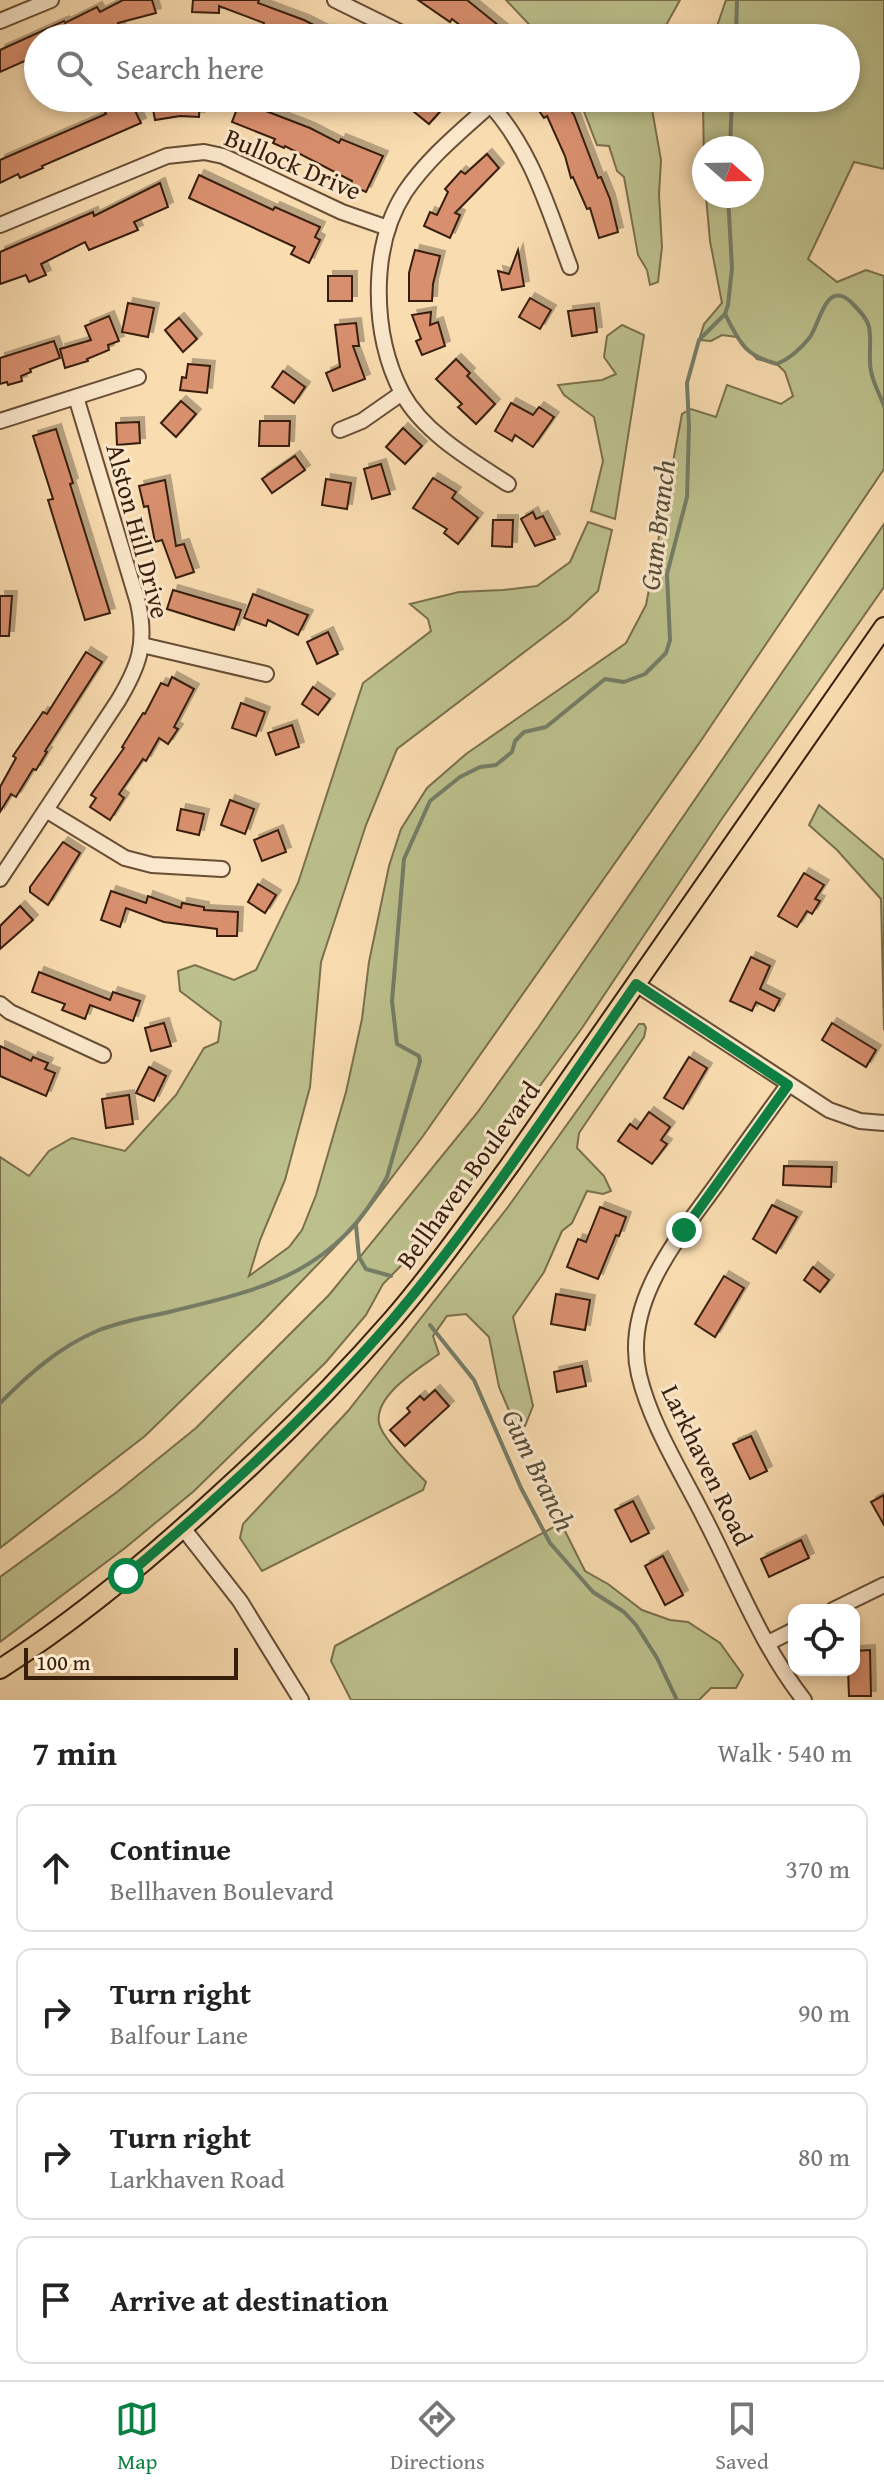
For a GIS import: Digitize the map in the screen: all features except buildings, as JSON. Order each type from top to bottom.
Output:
[{"type":"main road","name":"Bellhaven Boulevard","points":[[0,1669],[60,1628],[183,1528],[299,1421],[394,1318],[510,1165],[884,627]]},
{"type":"street","points":[[0,21],[51,0]]},
{"type":"street","points":[[335,0],[384,24]]},
{"type":"street","points":[[476,112],[431,158],[404,194],[388,228],[380,265],[379,302],[383,337],[402,393],[425,422],[467,458],[508,484]]},
{"type":"street","points":[[496,112],[519,142],[542,191],[570,267]]},
{"type":"street","name":"Bullock Drive","points":[[0,225],[167,156],[204,152],[223,156],[342,212],[388,228]]},
{"type":"street","points":[[0,421],[138,377]]},
{"type":"street","points":[[340,430],[362,421],[402,393]]},
{"type":"street","name":"Alston Hill Drive","points":[[0,879],[136,670],[142,645],[143,625],[138,603],[76,397]]},
{"type":"street","points":[[142,645],[266,674]]},
{"type":"street","points":[[46,810],[137,862],[176,868],[222,869]]},
{"type":"street","points":[[636,984],[788,1085],[841,1115],[884,1123]]},
{"type":"street","points":[[0,1004],[10,1012],[103,1055]]},
{"type":"street","name":"Larkhaven Road","points":[[788,1085],[661,1267],[642,1307],[636,1340],[639,1375],[656,1421],[768,1643],[804,1700]]},
{"type":"street","points":[[183,1528],[240,1601],[301,1700]]},
{"type":"street","points":[[845,1604],[884,1585]]},
{"type":"street","points":[[768,1643],[788,1633]]},
{"type":"green space","points":[[506,0],[680,0],[667,24],[529,24]]},
{"type":"green space","points":[[726,0],[884,0],[884,169],[854,162],[808,259],[837,282],[866,270],[884,276],[884,469],[700,742],[423,1136],[356,1225],[145,1436],[0,1548],[0,1157],[29,1176],[49,1151],[72,1138],[125,1151],[176,1095],[204,1048],[218,1042],[221,1022],[180,991],[178,971],[195,965],[234,980],[256,970],[298,883],[363,683],[431,631],[428,619],[410,604],[459,592],[537,586],[570,562],[588,522],[612,530],[598,591],[569,618],[397,749],[366,825],[321,962],[310,1087],[285,1180],[249,1276],[289,1247],[302,1230],[316,1195],[346,1092],[389,866],[401,829],[427,788],[466,754],[626,643],[646,605],[682,414],[691,409],[716,417],[727,385],[781,404],[793,396],[785,372],[777,364],[757,359],[737,337],[722,335],[711,341],[699,340],[704,324],[722,303],[707,208],[764,208],[764,136],[704,136],[703,112],[860,112],[860,24],[718,24]]},
{"type":"green space","points":[[584,112],[652,112],[661,160],[659,195],[662,247],[658,282],[650,285],[647,270],[638,255],[624,177],[617,171],[609,146],[597,145]]},
{"type":"green space","points":[[622,325],[644,335],[615,519],[591,511],[603,461],[594,417],[564,395],[558,385],[602,380],[616,374],[604,357],[607,336]]},
{"type":"green space","points":[[884,524],[884,587],[721,820],[582,1028],[432,1234],[383,1284],[366,1315],[326,1362],[194,1491],[125,1548],[0,1642],[0,1577],[117,1492],[196,1428],[329,1295],[477,1113]]},
{"type":"green space","points":[[819,805],[884,860],[884,1030],[881,899],[837,850],[809,825]]},
{"type":"green space","points":[[639,1024],[644,1024],[646,1028],[644,1037],[579,1133],[577,1148],[604,1176],[611,1191],[603,1194],[587,1191],[572,1223],[562,1231],[544,1272],[513,1317],[533,1406],[525,1426],[516,1427],[499,1387],[489,1337],[466,1314],[447,1316],[433,1336],[439,1354],[400,1383],[379,1413],[381,1430],[426,1482],[423,1490],[262,1571],[240,1538],[243,1524],[348,1411],[508,1207]]},
{"type":"green space","points":[[561,1523],[585,1571],[642,1610],[670,1620],[688,1622],[720,1643],[743,1675],[736,1688],[711,1688],[699,1700],[351,1700],[331,1661],[335,1646]]},
{"type":"waterway","name":"Gum Branch","points":[[736,24],[737,0]]},
{"type":"waterway","name":"Gum Branch","points":[[730,136],[731,112]]},
{"type":"waterway","name":"Gum Branch","points":[[0,1403],[45,1362],[97,1331],[240,1293],[298,1270],[346,1234],[367,1209],[387,1177],[420,1061],[419,1056],[397,1044],[392,1001],[404,859],[430,801],[460,777],[480,767],[496,765],[512,752],[515,741],[524,732],[546,727],[605,679],[624,682],[645,674],[666,653],[670,640],[667,574],[687,497],[687,383],[699,340],[725,314],[728,305],[732,268],[729,208]]},
{"type":"waterway","points":[[725,314],[750,352],[777,364],[806,342],[830,299],[842,296],[851,302],[868,324],[871,371],[884,406]]},
{"type":"waterway","name":"Gum Branch","points":[[356,1225],[359,1257],[366,1269],[391,1276]]},
{"type":"waterway","name":"Gum Branch","points":[[430,1325],[474,1380],[521,1488],[550,1543],[593,1592],[624,1612],[636,1625],[657,1658],[677,1700]]},
{"type":"route","points":[[126,1576],[270,1449],[394,1318],[450,1248],[636,984],[788,1085],[684,1230]]}]
